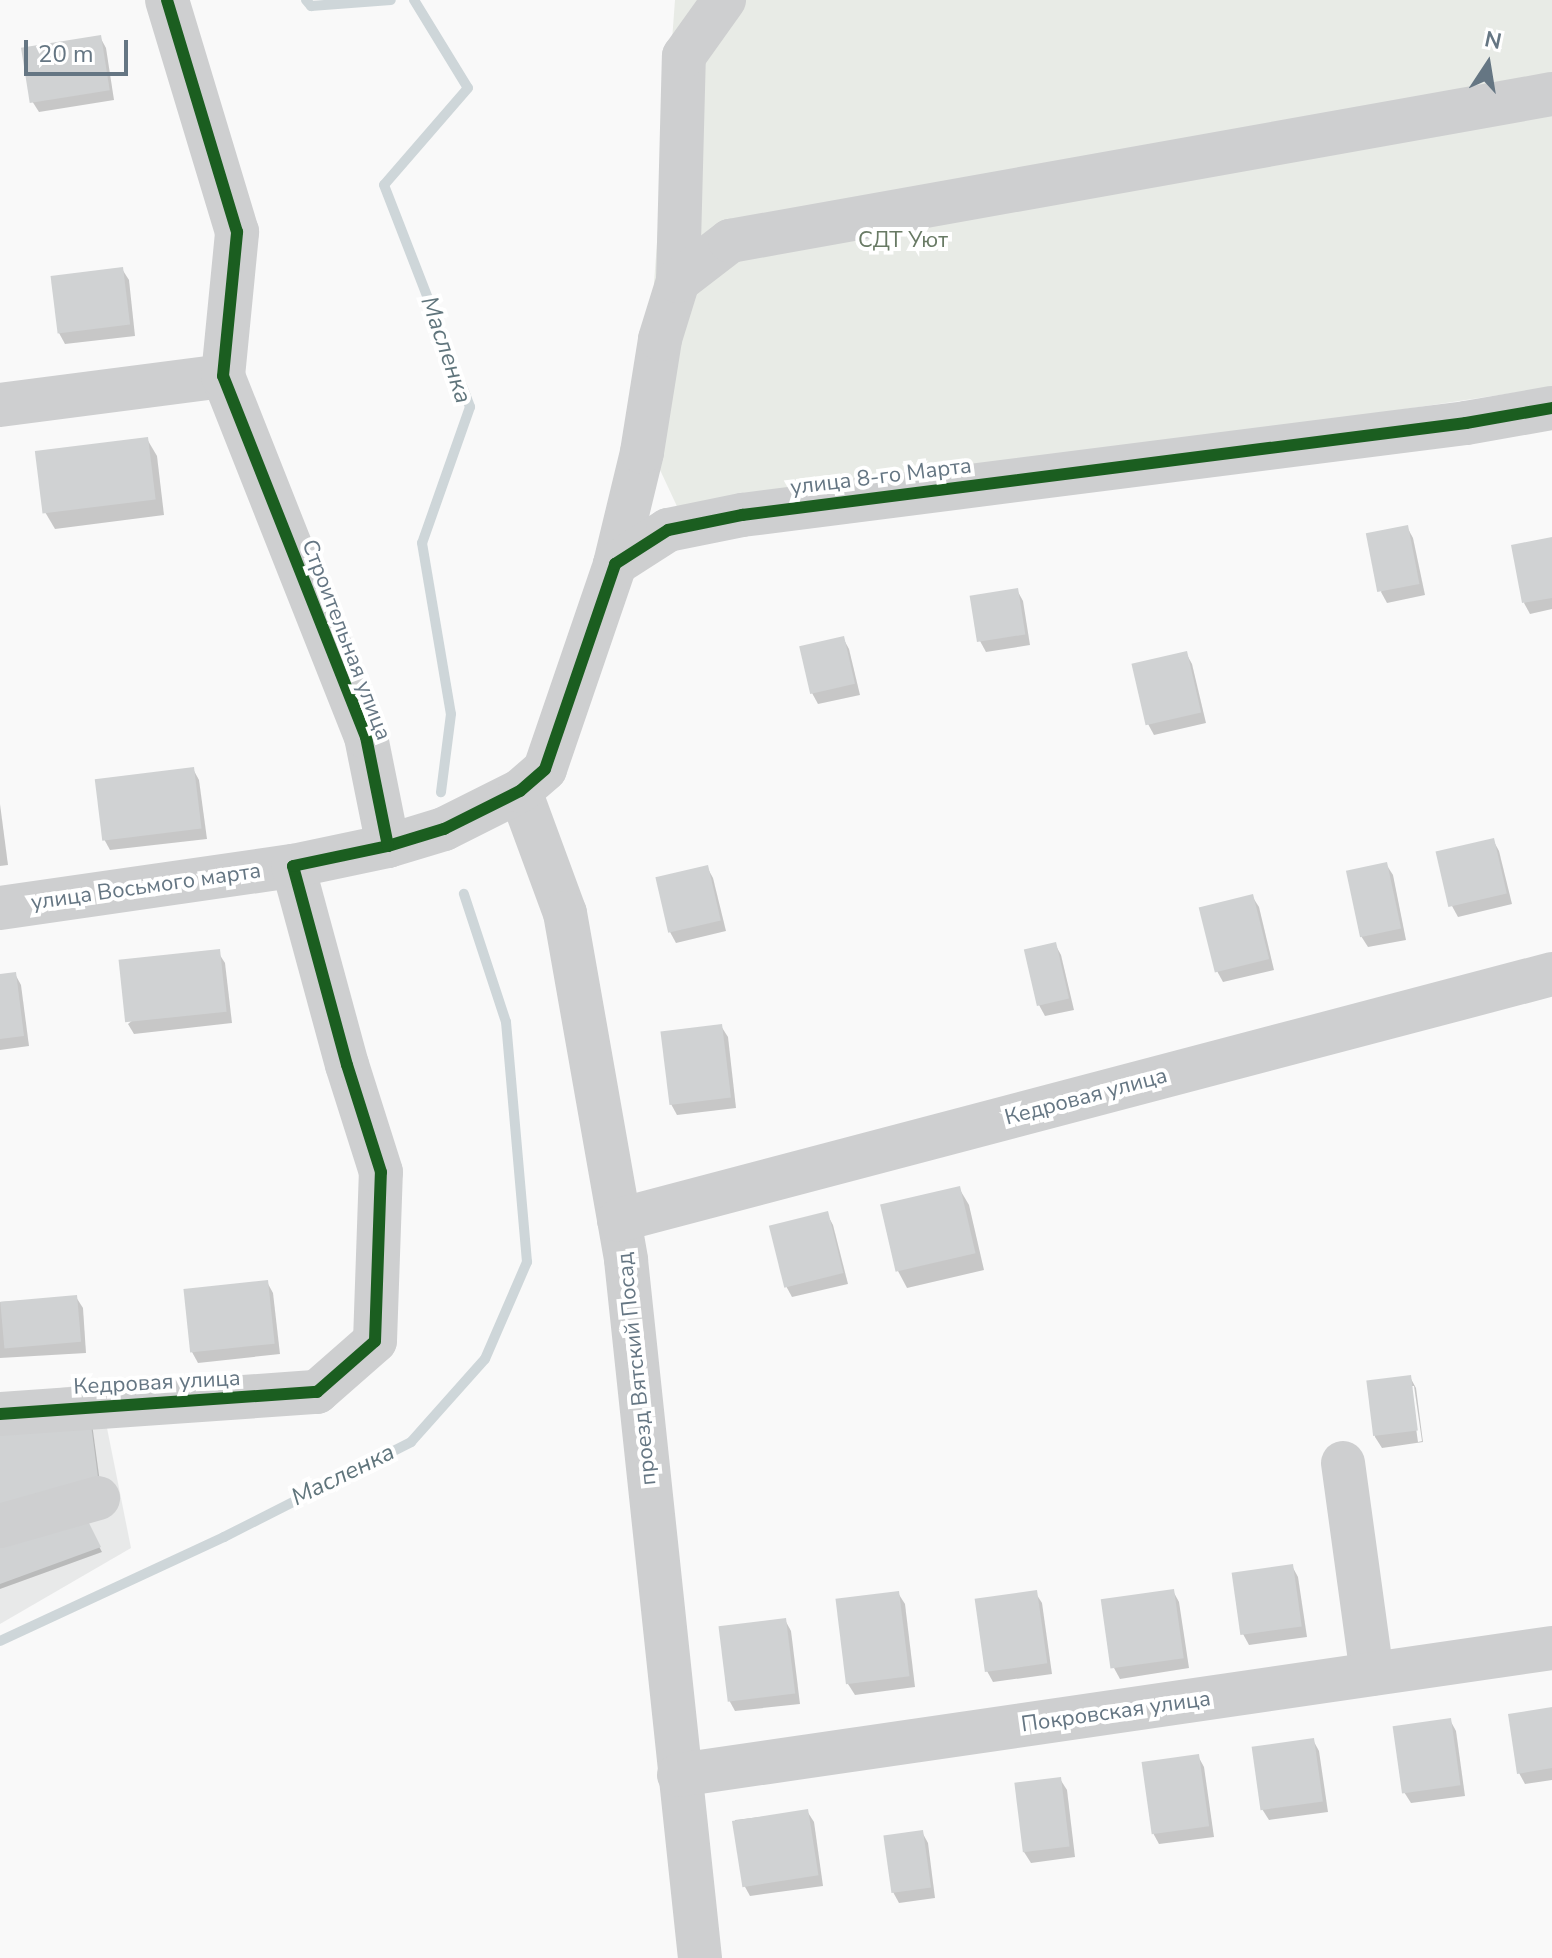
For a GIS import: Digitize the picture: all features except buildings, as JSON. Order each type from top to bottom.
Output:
[{"type":"street","name":"Строительная улица","points":[[167,0],[237,232],[223,376],[366,737],[388,846]]},
{"type":"street","points":[[293,866],[388,846],[444,829],[520,791],[545,769],[615,564],[642,452],[660,339],[678,281],[684,56],[724,0]]},
{"type":"street","points":[[678,281],[730,241],[1552,94]]},
{"type":"street","points":[[0,405],[223,376]]},
{"type":"street","name":"улица 8-го Марта","points":[[615,564],[668,530],[742,515],[1466,423],[1552,408]]},
{"type":"street","name":"проезд Вятский Посад","points":[[520,791],[565,913],[626,1260],[700,1958]]},
{"type":"street","name":"Кедровая улица","points":[[0,1414],[34,1408],[175,1405],[317,1392],[375,1341],[381,1172],[347,1065],[293,866]]},
{"type":"street","name":"улица Восьмого марта","points":[[0,908],[293,866]]},
{"type":"street","name":"Кедровая улица","points":[[619,1220],[1552,974]]},
{"type":"street","points":[[1343,1463],[1372,1674]]},
{"type":"street","points":[[0,1526],[98,1498]]},
{"type":"street","name":"Покровская улица","points":[[679,1775],[1552,1648]]},
{"type":"shaded area","points":[[98,1383],[131,1548],[0,1624],[0,1396]]},
{"type":"green space","name":"СДТ Уют","points":[[675,0],[1552,0],[1552,387],[682,517],[654,457],[654,283]]},
{"type":"waterway","name":"Масленка","points":[[306,0],[311,6],[391,0]]},
{"type":"waterway","name":"Масленка","points":[[414,0],[468,88],[384,185],[470,407],[422,543],[451,714],[441,792]]},
{"type":"waterway","name":"Масленка","points":[[0,1641],[224,1537],[411,1442],[485,1359],[527,1262],[506,1022],[464,894]]},
{"type":"cycle path","points":[[0,1414],[317,1392],[375,1341],[381,1172],[347,1065],[293,866],[388,846],[366,737],[223,376],[237,232],[167,0]]},
{"type":"cycle path","points":[[388,846],[444,829],[520,791],[545,769],[615,564],[668,530],[742,515],[1466,423],[1552,408]]}]
